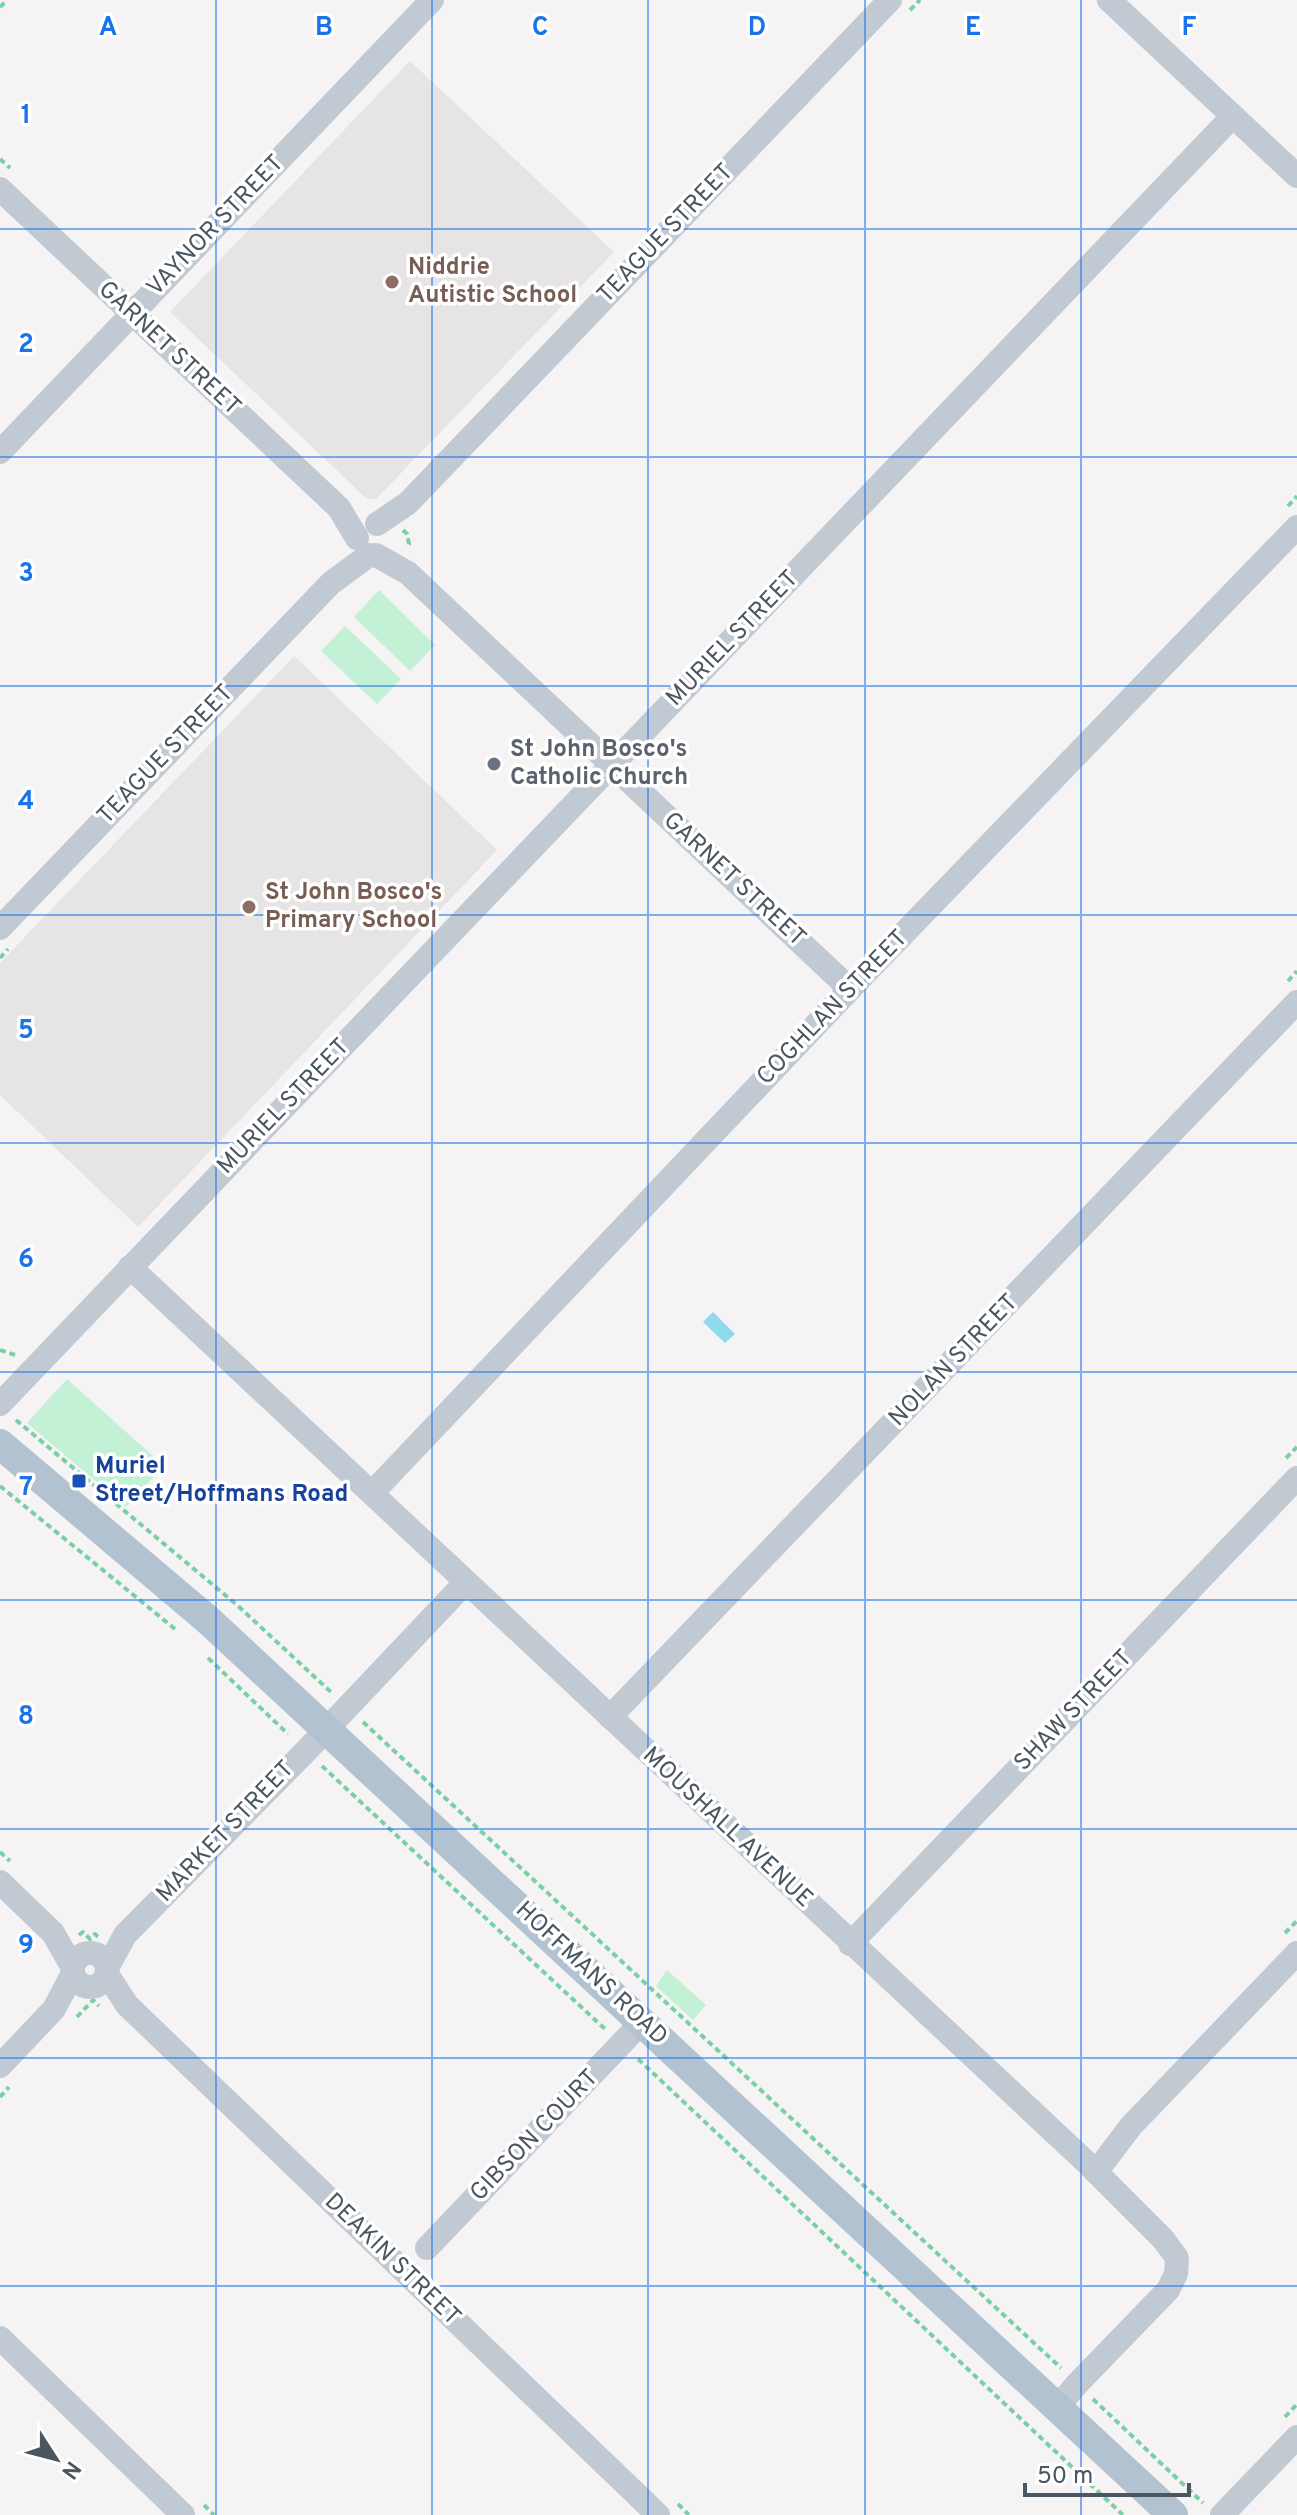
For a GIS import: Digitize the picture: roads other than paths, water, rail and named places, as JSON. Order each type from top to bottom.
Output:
[{"type":"main road","name":"HOFFMANS ROAD","points":[[5,1422],[208,1620],[336,1718],[642,2022],[1173,2515]]},
{"type":"street","name":"VAYNOR STREET","points":[[0,452],[432,0]]},
{"type":"street","name":"TEAGUE STREET","points":[[0,928],[890,0]]},
{"type":"street","points":[[1109,0],[1297,176]]},
{"type":"street","name":"MURIEL STREET","points":[[5,1422],[130,1267],[1233,116]]},
{"type":"street","name":"GARNET STREET","points":[[6,179],[132,313],[850,989]]},
{"type":"street","name":"COGHLAN STREET","points":[[372,1493],[1292,517]]},
{"type":"street","name":"NOLAN STREET","points":[[610,1717],[1297,1002]]},
{"type":"street","name":"MOUSHALL AVENUE","points":[[130,1267],[1091,2167],[1163,2239],[1177,2258],[1176,2274],[1168,2290],[1069,2376],[1057,2408]]},
{"type":"street","name":"SHAW STREET","points":[[850,1944],[1297,1478]]},
{"type":"street","name":"MARKET STREET","points":[[0,2066],[465,1583]]},
{"type":"street","points":[[0,1882],[90,1970]]},
{"type":"street","points":[[1091,2167],[1297,1953]]},
{"type":"street","name":"DEAKIN STREET","points":[[90,1970],[662,2504]]},
{"type":"street","name":"GIBSON COURT","points":[[427,2248],[614,2037],[642,2022]]},
{"type":"street","points":[[0,2338],[183,2515]]},
{"type":"street","points":[[1215,2512],[1297,2437]]},
{"type":"water","points":[[713,1312],[735,1334],[725,1343],[703,1322]]},
{"type":"place","name":"Niddrie Autistic School","points":[[392,282]]},
{"type":"place","name":"St John Bosco's Catholic Church","points":[[494,764]]},
{"type":"place","name":"St John Bosco's Primary School","points":[[249,907]]},
{"type":"place","name":"Muriel Street/Hoffmans Road","points":[[79,1481]]}]
